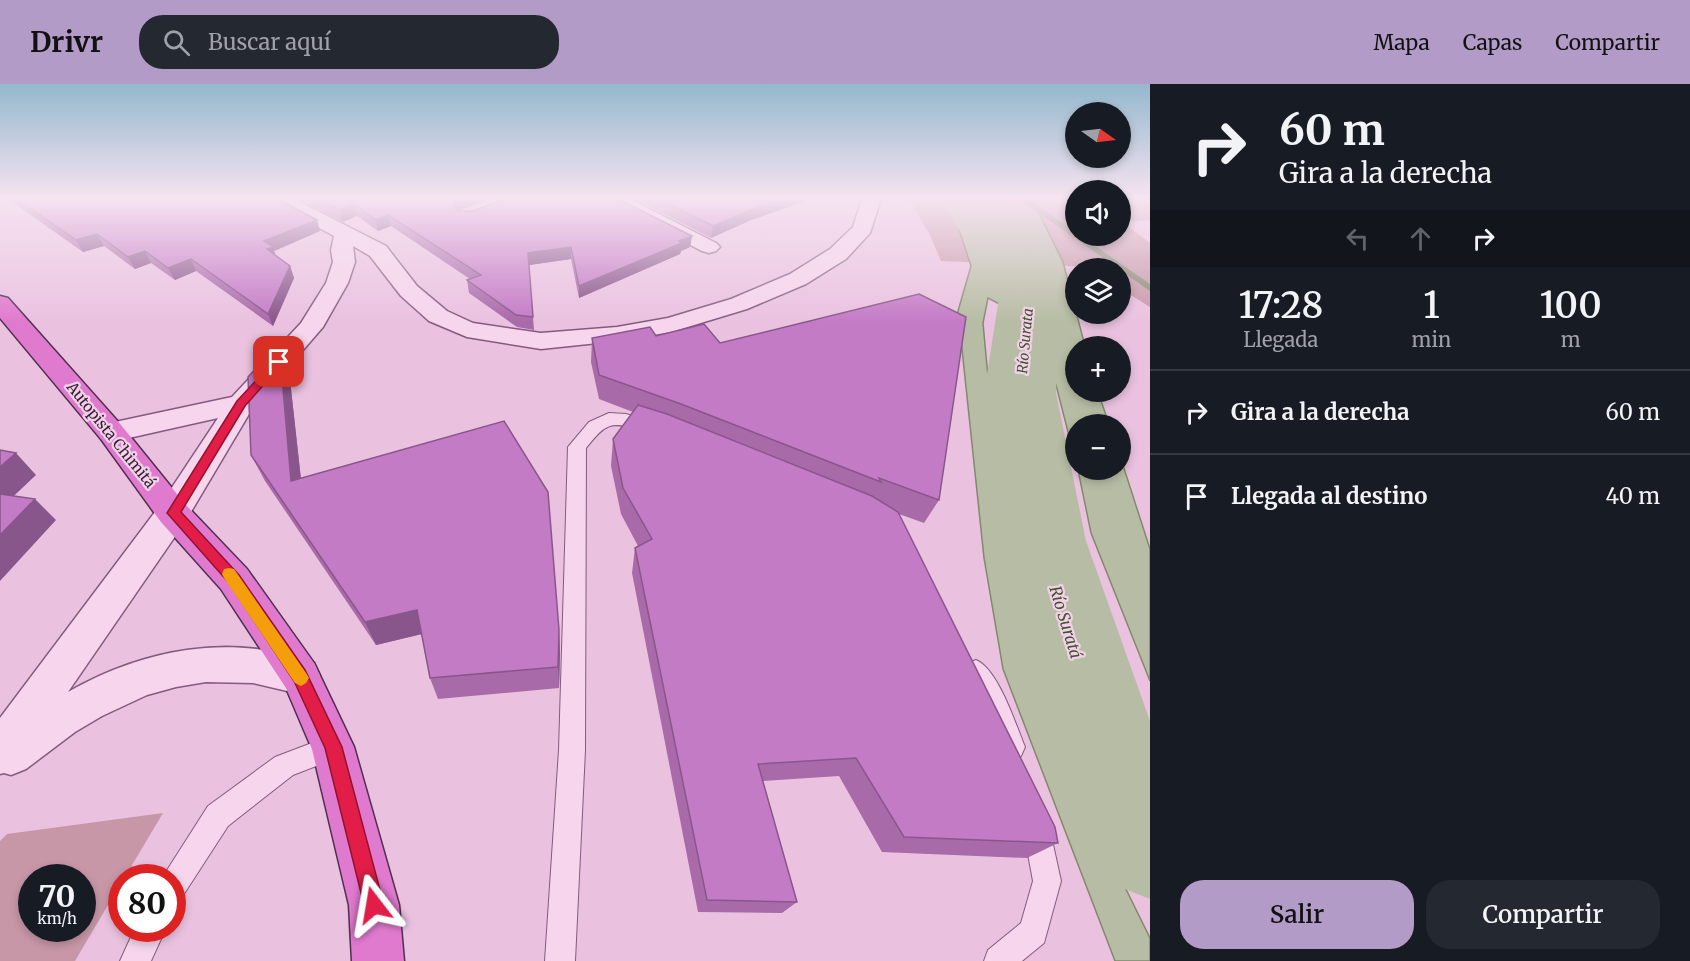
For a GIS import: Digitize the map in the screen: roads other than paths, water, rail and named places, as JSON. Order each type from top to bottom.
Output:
[{"type":"highway","name":"Autopista Chimitá","points":[[0,303],[111,432],[173,513],[234,579],[300,676],[333,747],[374,905],[378,961]]},
{"type":"street","points":[[0,753],[173,513],[241,404],[311,327],[337,284],[344,262],[342,250],[344,240]]},
{"type":"street","points":[[359,240],[378,251],[409,291],[438,316],[467,330],[541,341],[617,334],[671,325],[739,304],[798,279],[838,254],[852,240]]},
{"type":"street","points":[[695,240],[709,247]]},
{"type":"street","points":[[111,432],[241,404]]},
{"type":"street","points":[[0,762],[28,740],[74,710],[119,688],[162,673],[199,666],[235,663],[268,667],[300,676]]},
{"type":"lane","points":[[561,961],[572,750],[577,447],[598,421],[618,417],[670,434]]},
{"type":"lane","points":[[964,651],[1000,714],[1019,768]]},
{"type":"lane","points":[[186,865],[218,816],[284,766],[333,747]]},
{"type":"lane","points":[[999,961],[1033,932],[1047,880],[1034,811]]},
{"type":"lane","points":[[135,961],[144,942]]},
{"type":"waterway","name":"Río Suratá","points":[[992,240],[1029,298],[1020,393],[1042,541],[1104,748],[1150,839]]},
{"type":"waterway","points":[[1081,240],[1150,288]]},
{"type":"water label","name":"Río Surata","points":[[1025,341]]}]
